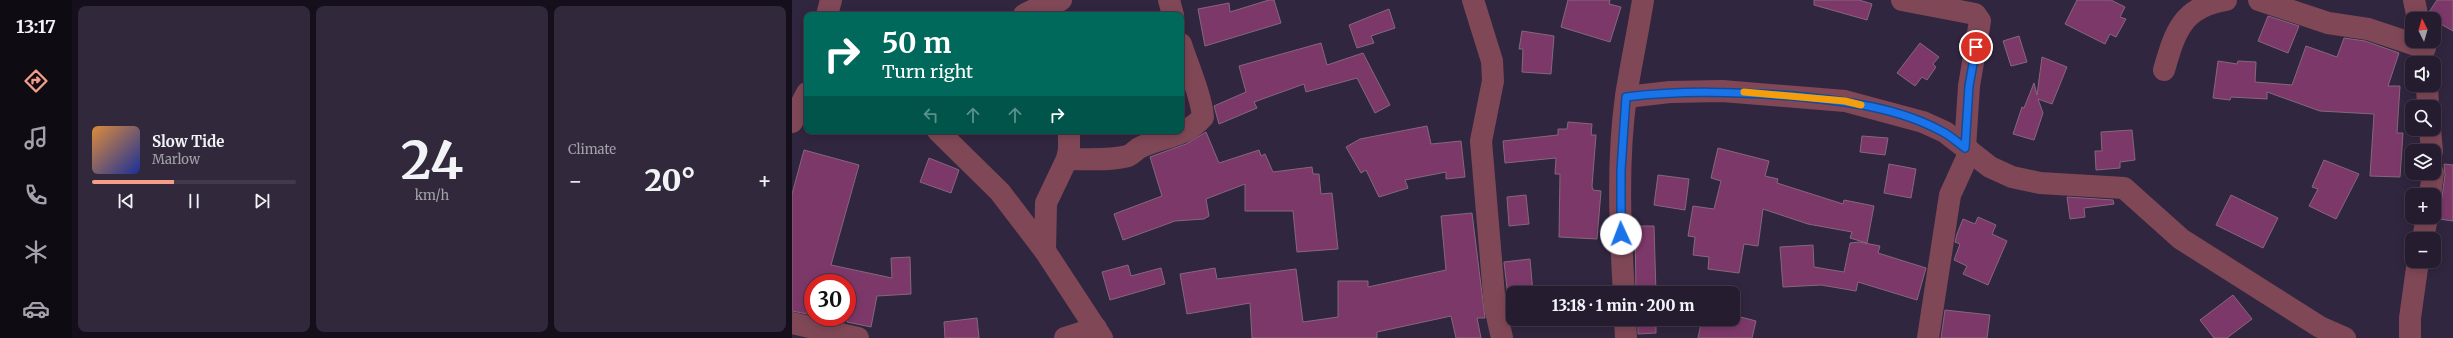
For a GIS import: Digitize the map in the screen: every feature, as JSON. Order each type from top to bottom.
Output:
[{"type":"street","points":[[828,12],[831,0]]},
{"type":"street","points":[[1029,12],[1037,7],[1049,6],[1061,0]]},
{"type":"street","points":[[1169,0],[1172,12]]},
{"type":"street","points":[[1473,0],[1492,61],[1493,81],[1480,141],[1495,307],[1502,338]]},
{"type":"street","points":[[1624,286],[1620,219],[1626,97],[1643,0]]},
{"type":"street","points":[[1902,0],[1975,14],[1979,17],[1980,22],[1969,86],[1968,150],[1950,195],[1928,338]]},
{"type":"street","points":[[2164,70],[2172,42],[2182,21],[2204,6],[2226,0]]},
{"type":"street","points":[[2259,0],[2328,23],[2368,29],[2425,51]]},
{"type":"street","points":[[2414,0],[2417,12]]},
{"type":"street","points":[[1184,54],[1191,77],[1202,104],[1203,117],[1194,128],[1184,132]]},
{"type":"street","points":[[1626,97],[1670,92],[1722,91],[1845,101],[1923,122],[1945,132],[1990,167],[2012,177],[2040,183],[2124,188],[2181,239],[2320,327],[2345,338]]},
{"type":"street","points":[[792,122],[804,100]]},
{"type":"street","points":[[941,134],[1000,192],[1045,251],[1099,333],[1065,338]]},
{"type":"street","points":[[1045,251],[1046,203],[1067,159],[1069,150],[1069,134]]},
{"type":"street","points":[[1067,159],[1097,159],[1129,155],[1141,147],[1181,134]]},
{"type":"street","points":[[2410,338],[2410,318],[2417,268]]},
{"type":"street","points":[[792,323],[838,336],[858,338]]},
{"type":"street","points":[[1625,326],[1626,338]]},
{"type":"building","points":[[1269,0],[1274,0],[1281,23],[1205,46],[1198,9],[1229,3],[1230,12]]},
{"type":"building","points":[[1568,0],[1610,0],[1609,4],[1621,7],[1610,42],[1561,27]]},
{"type":"building","points":[[1814,0],[1859,0],[1872,4],[1867,20],[1814,5]]},
{"type":"building","points":[[2077,0],[2111,0],[2125,7],[2120,17],[2126,19],[2116,37],[2110,34],[2105,44],[2065,24]]},
{"type":"building","points":[[2437,0],[2453,0],[2453,31],[2441,24],[2441,12],[2429,12]]},
{"type":"building","points":[[1389,9],[1395,28],[1371,36],[1374,43],[1357,48],[1349,25]]},
{"type":"building","points":[[2268,16],[2299,26],[2288,53],[2258,41]]},
{"type":"building","points":[[1522,31],[1554,36],[1551,74],[1522,72],[1523,49],[1519,49]]},
{"type":"building","points":[[2019,36],[2027,62],[2011,66],[2003,41]]},
{"type":"building","points":[[2344,38],[2365,41],[2399,53],[2388,86],[2400,86],[2397,133],[2403,133],[2400,177],[2370,176],[2374,114],[2320,111],[2267,92],[2267,99],[2231,97],[2230,100],[2213,98],[2218,61],[2237,64],[2238,61],[2256,62],[2255,82],[2292,85],[2306,46],[2337,57]]},
{"type":"building","points":[[1321,43],[1327,65],[1363,53],[1390,105],[1375,113],[1357,78],[1306,92],[1304,84],[1254,102],[1257,108],[1219,124],[1214,106],[1246,92],[1239,66]]},
{"type":"building","points":[[1920,43],[1939,57],[1933,64],[1936,67],[1927,80],[1922,77],[1915,86],[1897,73]]},
{"type":"building","points":[[2042,57],[2067,67],[2052,104],[2038,99],[2043,113],[2034,140],[2013,134],[2022,107],[2024,108],[2034,83],[2037,95]]},
{"type":"building","points":[[1568,122],[1592,124],[1591,135],[1596,135],[1592,186],[1593,190],[1601,191],[1597,239],[1559,237],[1560,174],[1555,174],[1556,158],[1505,163],[1503,141],[1558,135],[1558,129],[1567,129]]},
{"type":"building","points":[[1427,126],[1431,144],[1461,141],[1465,177],[1446,179],[1446,172],[1405,180],[1408,188],[1379,197],[1366,170],[1361,173],[1346,147],[1360,139]]},
{"type":"building","points":[[2132,130],[2135,160],[2120,162],[2120,168],[2096,170],[2095,151],[2102,151],[2101,132]]},
{"type":"building","points":[[1206,132],[1219,163],[1259,150],[1261,156],[1265,154],[1273,172],[1312,167],[1313,174],[1319,174],[1321,194],[1332,193],[1338,249],[1297,252],[1293,211],[1245,211],[1245,184],[1206,199],[1209,216],[1204,219],[1175,221],[1123,240],[1114,214],[1162,196],[1150,157],[1186,144]]},
{"type":"building","points":[[1862,136],[1888,138],[1885,155],[1860,152]]},
{"type":"building","points":[[1718,148],[1769,161],[1765,176],[1778,179],[1777,183],[1843,204],[1844,200],[1874,206],[1867,243],[1850,238],[1852,232],[1808,224],[1763,209],[1758,246],[1744,244],[1739,273],[1708,269],[1709,257],[1693,255],[1695,237],[1688,236],[1693,206],[1714,209],[1721,181],[1711,178]]},
{"type":"building","points":[[804,150],[859,165],[831,265],[892,278],[891,258],[910,257],[911,294],[877,296],[871,327],[856,324],[856,274],[804,274],[804,313],[792,311],[792,194]]},
{"type":"building","points":[[929,158],[959,170],[951,193],[920,182]]},
{"type":"building","points":[[2324,160],[2359,174],[2336,219],[2309,206],[2318,189],[2312,187]]},
{"type":"building","points":[[1889,164],[1916,169],[1911,198],[1884,193]]},
{"type":"building","points":[[2444,164],[2453,165],[2453,221],[2441,219],[2441,200],[2445,175]]},
{"type":"building","points":[[1658,175],[1689,179],[1685,210],[1654,205]]},
{"type":"building","points":[[1526,195],[1529,224],[1509,226],[1507,197]]},
{"type":"building","points":[[2231,195],[2278,218],[2263,248],[2216,225]]},
{"type":"building","points":[[2067,197],[2113,200],[2114,204],[2084,208],[2085,217],[2070,219]]},
{"type":"building","points":[[1472,213],[1485,318],[1477,318],[1481,338],[1456,338],[1451,316],[1377,332],[1377,338],[1252,338],[1250,303],[1187,314],[1180,274],[1215,268],[1217,279],[1296,269],[1303,322],[1338,317],[1338,281],[1368,281],[1368,287],[1446,270],[1441,216]]},
{"type":"building","points":[[1978,217],[1996,225],[1992,234],[2007,241],[1988,285],[1963,274],[1967,266],[1954,260],[1960,244],[1955,242],[1963,219],[1975,224]]},
{"type":"building","points":[[1635,226],[1654,226],[1656,286],[1636,286]]},
{"type":"building","points":[[1859,242],[1880,246],[1878,253],[1926,268],[1917,300],[1858,282],[1856,291],[1821,285],[1783,287],[1780,247],[1813,245],[1814,267],[1844,272],[1850,243]]},
{"type":"building","points":[[1530,259],[1532,286],[1507,286],[1504,262]]},
{"type":"building","points":[[1128,265],[1131,276],[1161,268],[1165,284],[1110,300],[1102,272]]},
{"type":"building","points":[[2233,295],[2252,319],[2227,338],[2214,338],[2200,320]]},
{"type":"building","points":[[1945,310],[1990,315],[1987,338],[1941,338]]},
{"type":"building","points":[[1740,317],[1756,321],[1752,338],[1698,338],[1701,326],[1740,326]]},
{"type":"building","points":[[977,318],[979,338],[945,338],[944,322]]},
{"type":"building","points":[[1638,326],[1656,326],[1656,333],[1638,334]]},
{"type":"slow traffic","points":[[1744,92],[1845,101],[1861,105]]},
{"type":"route","points":[[1621,234],[1621,170],[1626,97],[1670,92],[1722,91],[1845,101],[1887,111],[1923,122],[1945,132],[1965,148],[1969,86],[1976,47]]}]
